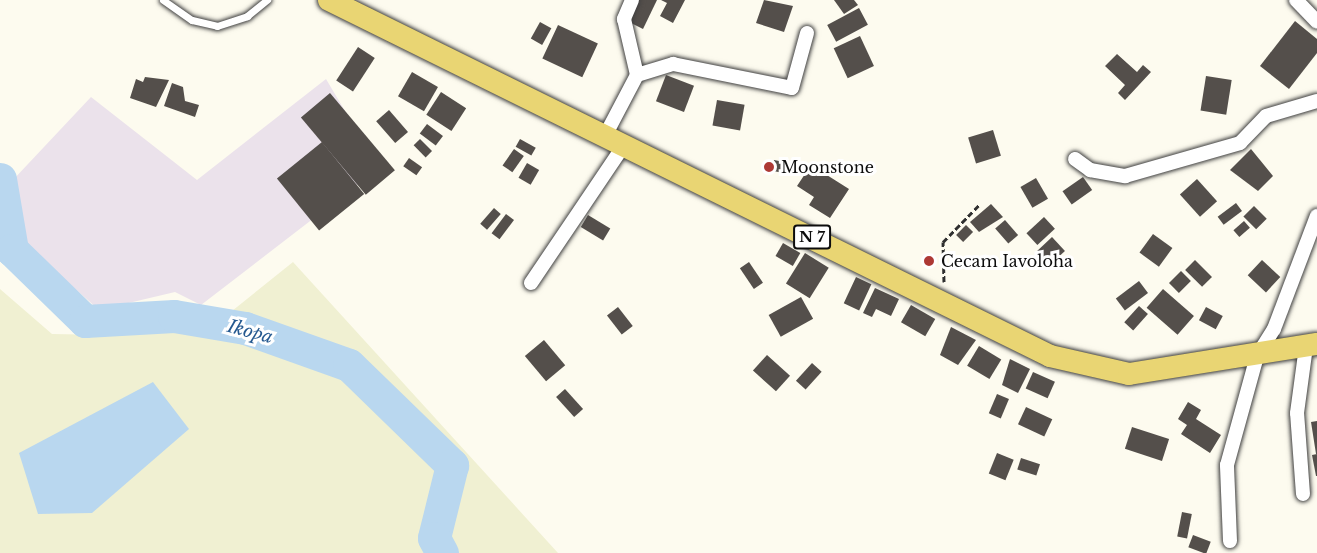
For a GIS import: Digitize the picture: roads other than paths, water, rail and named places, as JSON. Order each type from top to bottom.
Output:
[{"type":"main road","name":"N 7","points":[[329,0],[615,139],[1050,356],[1097,369],[1165,372],[1311,345]]},
{"type":"street","points":[[531,283],[615,139],[636,75],[624,19],[632,0]]},
{"type":"street","points":[[1296,0],[1317,22]]},
{"type":"street","points":[[636,75],[673,64],[792,88],[807,33]]},
{"type":"street","points":[[1075,159],[1090,170],[1125,176],[1240,144],[1266,116],[1317,101]]},
{"type":"street","points":[[1230,541],[1227,465],[1257,356],[1274,329],[1317,216]]},
{"type":"street","points":[[1303,494],[1297,413],[1311,345]]},
{"type":"lane","points":[[163,0],[192,20],[217,26],[247,16],[267,0]]},
{"type":"water","points":[[153,382],[189,429],[92,513],[38,514],[19,453]]},
{"type":"waterway","name":"Ikopa","points":[[0,179],[12,250],[85,321],[174,316],[245,328],[349,365],[452,465],[434,538],[442,553]]},
{"type":"place","name":"Moonstone","points":[[769,167]]},
{"type":"place","name":"Cecam Iavoloha","points":[[929,261]]}]
